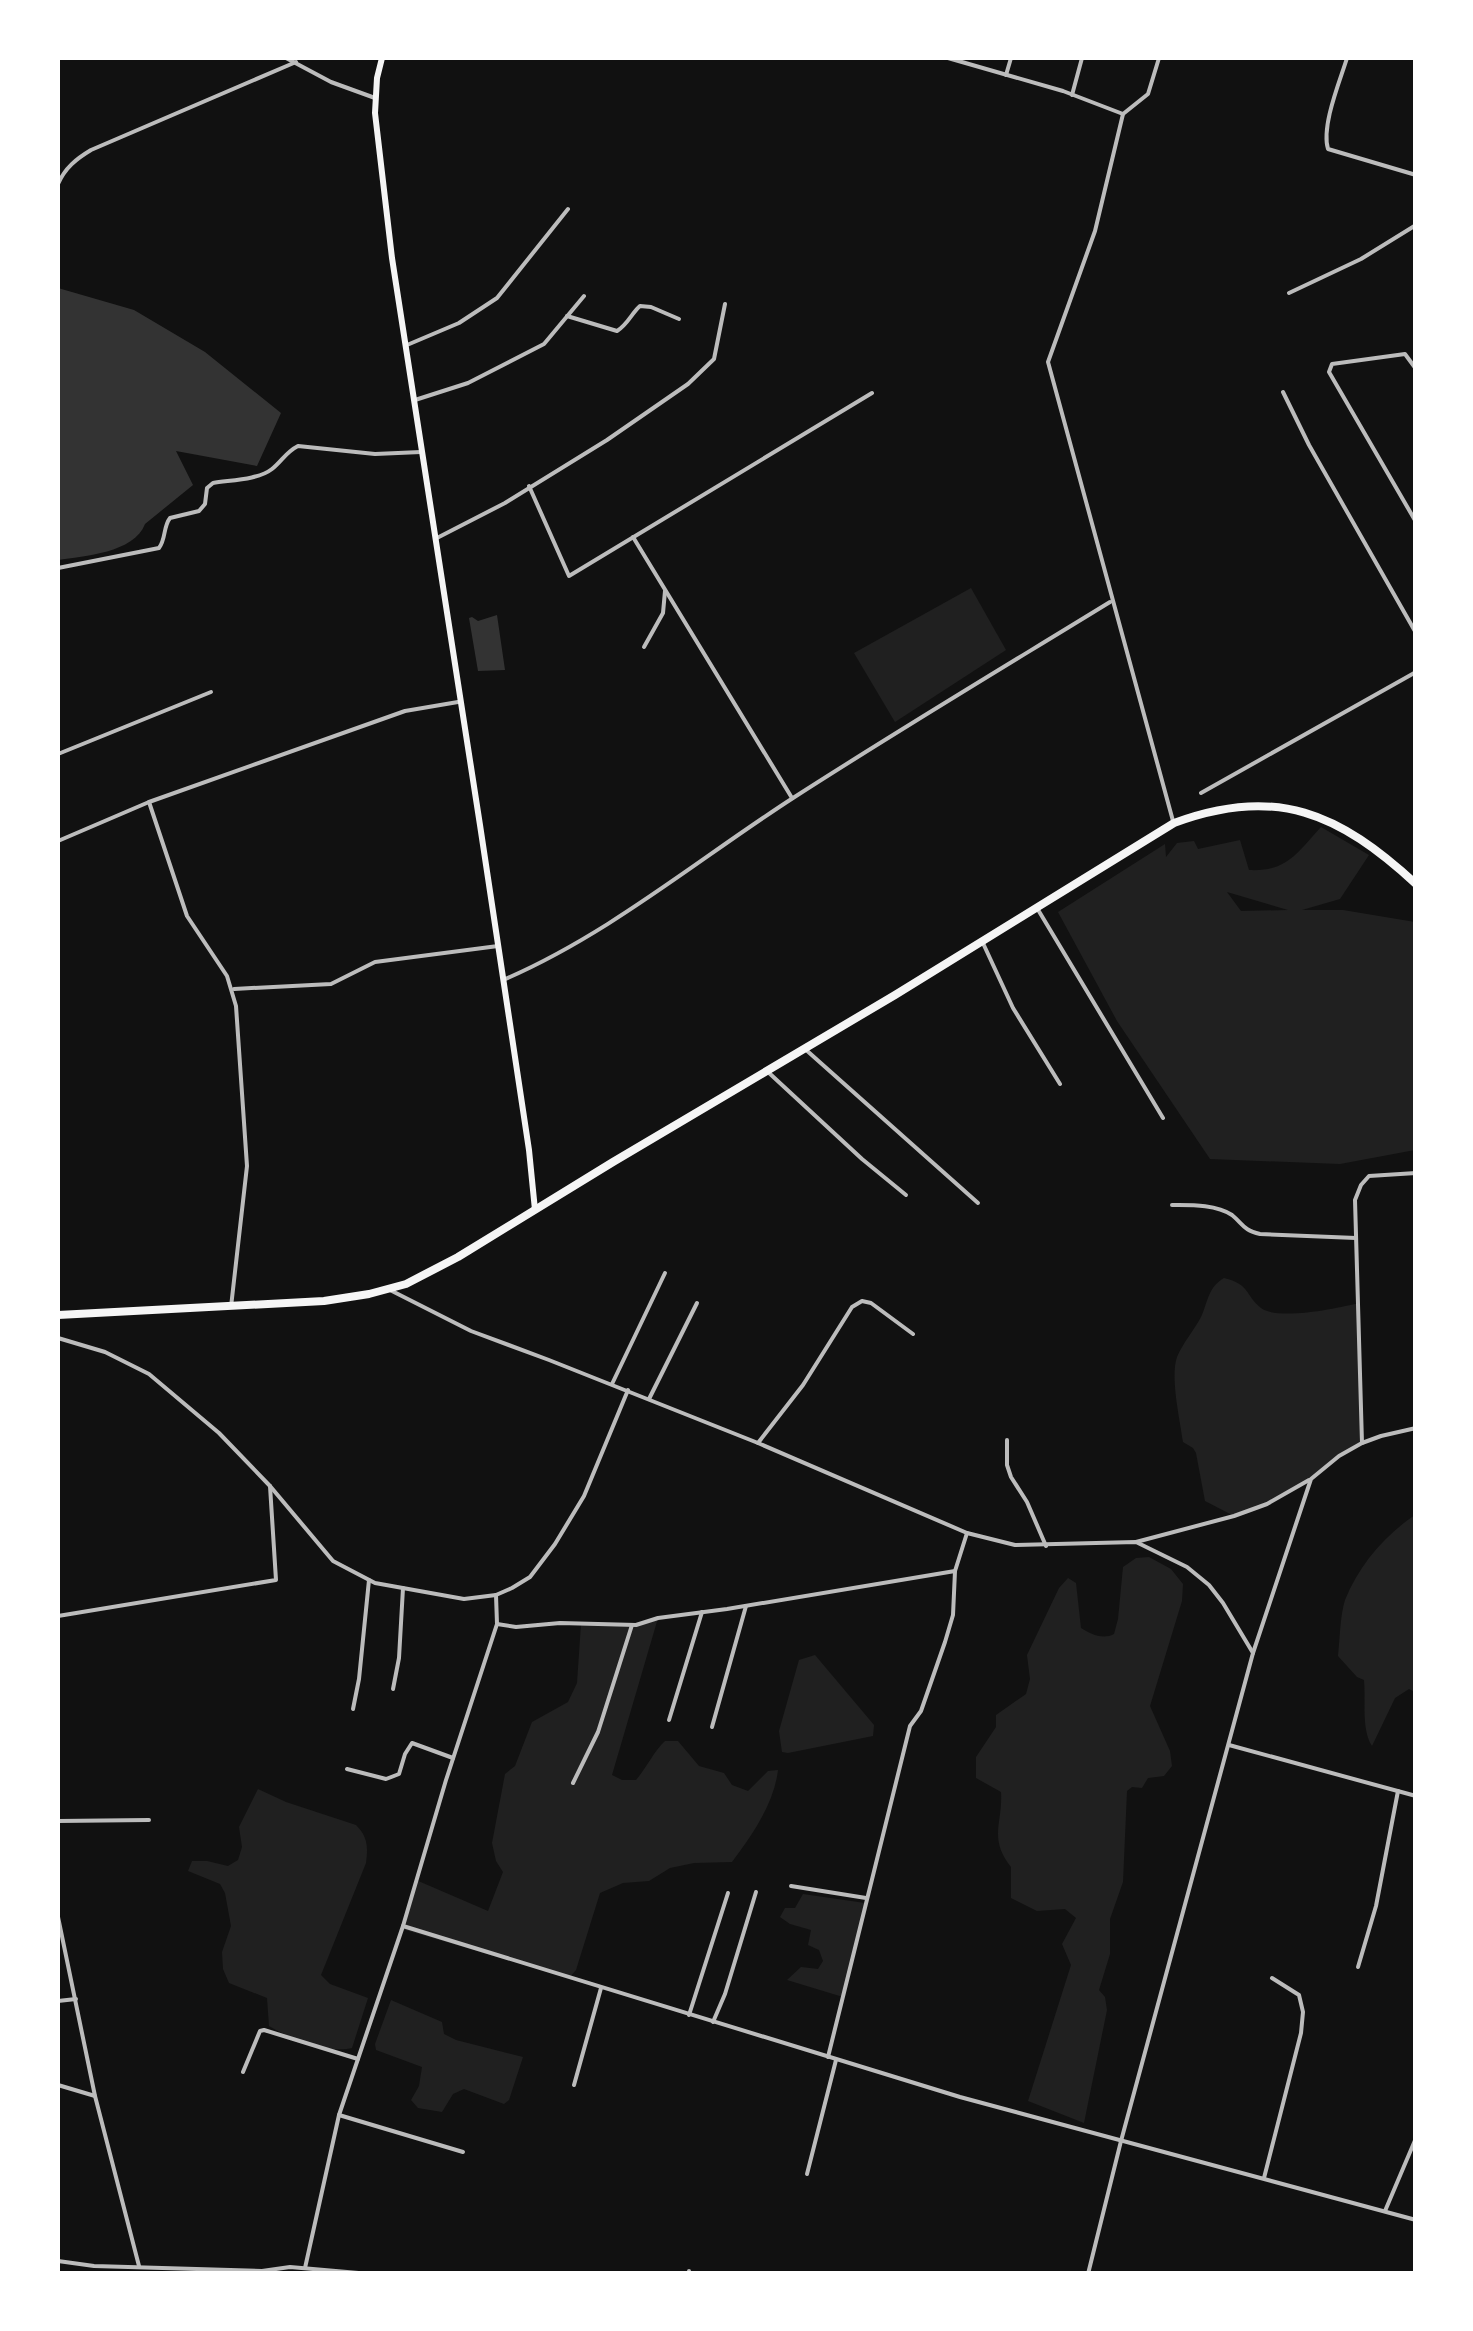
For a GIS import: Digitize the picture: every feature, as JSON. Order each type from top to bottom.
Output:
[{"type":"highway","points":[[58,1315],[337,1299],[406,1284],[805,1049],[1174,824],[1212,811],[1272,806],[1307,813],[1352,832],[1416,884]]},
{"type":"main road","points":[[382,58],[375,98],[388,225],[535,1210]]},
{"type":"street","points":[[286,58],[331,82],[375,98]]},
{"type":"street","points":[[948,58],[1072,94],[1123,114]]},
{"type":"street","points":[[1006,75],[1012,58]]},
{"type":"street","points":[[1072,94],[1082,58]]},
{"type":"street","points":[[1160,58],[1148,94],[1123,114],[1095,231],[1048,362],[1174,824]]},
{"type":"street","points":[[1347,58],[1325,144],[1416,175]]},
{"type":"street","points":[[58,184],[74,160],[91,150],[296,62]]},
{"type":"street","points":[[406,345],[460,323],[497,298],[568,209]]},
{"type":"street","points":[[1288,293],[1361,259],[1416,224]]},
{"type":"street","points":[[415,400],[468,384],[544,344],[584,296]]},
{"type":"street","points":[[436,538],[505,503],[688,384],[714,359],[725,304]]},
{"type":"street","points":[[567,316],[617,331],[640,306],[678,319]]},
{"type":"street","points":[[1416,369],[1405,354],[1332,364],[1329,372],[1416,522]]},
{"type":"street","points":[[1283,392],[1416,633]]},
{"type":"street","points":[[529,486],[568,576],[872,394]]},
{"type":"street","points":[[58,568],[159,548],[170,518],[199,511],[205,504],[207,488],[213,483],[264,474],[298,446],[375,454],[422,452]]},
{"type":"street","points":[[633,537],[792,798]]},
{"type":"street","points":[[644,647],[663,613],[666,590]]},
{"type":"street","points":[[503,980],[627,912],[792,798],[1112,601]]},
{"type":"street","points":[[1201,794],[1416,672]]},
{"type":"street","points":[[58,754],[212,692]]},
{"type":"street","points":[[58,841],[149,802],[405,711],[461,701]]},
{"type":"street","points":[[149,802],[187,916],[227,976],[236,1006],[247,1166],[231,1307]]},
{"type":"street","points":[[1038,908],[1164,1118]]},
{"type":"street","points":[[982,941],[1013,1008],[1060,1084]]},
{"type":"street","points":[[232,989],[330,984],[375,962],[498,946]]},
{"type":"street","points":[[805,1049],[978,1202]]},
{"type":"street","points":[[767,1071],[906,1195]]},
{"type":"street","points":[[1362,1443],[1355,1200],[1369,1176],[1416,1173]]},
{"type":"street","points":[[1172,1205],[1220,1210],[1246,1230],[1260,1234],[1356,1238]]},
{"type":"street","points":[[612,1384],[665,1273]]},
{"type":"street","points":[[388,1289],[471,1332],[758,1442],[967,1533],[1015,1546],[1136,1542],[1234,1516],[1267,1504],[1311,1479],[1362,1443],[1416,1428]]},
{"type":"street","points":[[758,1442],[803,1385],[852,1307],[862,1301],[871,1303],[913,1334]]},
{"type":"street","points":[[649,1399],[697,1302]]},
{"type":"street","points":[[58,1338],[105,1352],[149,1374],[219,1432],[333,1561],[369,1580],[464,1599],[496,1595],[530,1578],[584,1496],[628,1390]]},
{"type":"street","points":[[1006,1440],[1010,1477],[1027,1502],[1046,1546]]},
{"type":"street","points":[[1088,2274],[1254,1654],[1311,1479]]},
{"type":"street","points":[[58,1616],[276,1580],[270,1486]]},
{"type":"street","points":[[828,2057],[910,1726],[922,1711],[953,1615],[955,1571],[967,1533]]},
{"type":"street","points":[[1136,1542],[1187,1566],[1209,1585],[1254,1654]]},
{"type":"street","points":[[497,1624],[632,1625],[955,1571]]},
{"type":"street","points":[[354,1709],[369,1580]]},
{"type":"street","points":[[393,1689],[403,1588]]},
{"type":"street","points":[[305,2268],[340,2116],[497,1624],[496,1595]]},
{"type":"street","points":[[712,1727],[746,1606]]},
{"type":"street","points":[[669,1720],[702,1612]]},
{"type":"street","points":[[573,1783],[598,1732],[632,1625]]},
{"type":"street","points":[[346,1769],[386,1779],[399,1774],[412,1743],[454,1758]]},
{"type":"street","points":[[1229,1745],[1416,1796]]},
{"type":"street","points":[[1358,1967],[1376,1906],[1398,1791]]},
{"type":"street","points":[[58,1821],[149,1820]]},
{"type":"street","points":[[791,1886],[866,1898]]},
{"type":"street","points":[[714,2022],[756,1892]]},
{"type":"street","points":[[689,2015],[728,1893]]},
{"type":"street","points":[[58,1916],[95,2096],[139,2266]]},
{"type":"street","points":[[402,1926],[836,2060],[1416,2220]]},
{"type":"street","points":[[1264,2178],[1303,2012],[1298,1995],[1272,1978]]},
{"type":"street","points":[[574,2085],[601,1988]]},
{"type":"street","points":[[58,2001],[76,1999]]},
{"type":"street","points":[[243,2072],[260,2030],[358,2060]]},
{"type":"street","points":[[807,2174],[836,2060]]},
{"type":"street","points":[[58,2085],[95,2096]]},
{"type":"street","points":[[340,2116],[464,2152]]},
{"type":"street","points":[[1385,2211],[1416,2138]]},
{"type":"street","points":[[58,2261],[94,2266],[262,2271],[305,2268],[370,2274]]},
{"type":"shaded area","points":[[58,288],[134,310],[205,352],[281,413],[257,466],[176,451],[193,485],[130,541],[107,551],[58,560]]},
{"type":"shaded area","points":[[971,588],[1006,650],[895,722],[854,653]]},
{"type":"shaded area","points":[[497,615],[505,670],[478,671],[469,618],[478,621]]},
{"type":"shaded area","points":[[1321,827],[1369,855],[1340,899],[1302,910],[1343,910],[1415,922],[1415,1150],[1340,1164],[1210,1159],[1117,1021],[1058,912],[1165,844],[1166,857],[1177,843],[1194,841],[1198,849],[1240,840],[1249,870],[1262,870],[1290,859]],"holes":[[[1227,892],[1288,910],[1241,911]]]},
{"type":"shaded area","points":[[1224,1278],[1238,1283],[1269,1312],[1309,1312],[1359,1303],[1362,1443],[1299,1486],[1234,1516],[1205,1501],[1196,1453],[1183,1442],[1175,1387],[1177,1357],[1212,1290]]},
{"type":"shaded area","points":[[1415,1515],[1415,1692],[1409,1689],[1395,1698],[1372,1746],[1365,1723],[1364,1680],[1338,1656],[1342,1613],[1365,1563],[1383,1541]]},
{"type":"shaded area","points":[[1149,1557],[1171,1569],[1183,1584],[1182,1601],[1150,1706],[1170,1751],[1172,1766],[1164,1776],[1148,1778],[1142,1788],[1127,1791],[1123,1882],[1110,1919],[1110,1954],[1099,1990],[1107,2010],[1084,2123],[1028,2101],[1071,1965],[1062,1944],[1076,1918],[1065,1909],[1037,1911],[1011,1898],[1011,1867],[998,1839],[1001,1792],[976,1778],[976,1757],[996,1727],[996,1715],[1026,1694],[1030,1679],[1027,1655],[1059,1588],[1068,1578],[1076,1583],[1081,1628],[1097,1636],[1110,1636],[1118,1619],[1123,1567],[1136,1558]]},
{"type":"shaded area","points":[[658,1618],[612,1775],[636,1780],[665,1741],[678,1741],[699,1766],[724,1773],[732,1785],[748,1791],[768,1771],[778,1770],[767,1807],[732,1862],[670,1868],[649,1881],[623,1883],[600,1893],[576,1970],[569,1978],[402,1929],[416,1880],[488,1911],[503,1872],[492,1843],[505,1774],[515,1766],[532,1722],[568,1702],[577,1683],[581,1624],[636,1625]]},
{"type":"shaded area","points":[[815,1655],[874,1725],[873,1736],[782,1752],[779,1731],[799,1660]]},
{"type":"shaded area","points":[[258,1789],[356,1825],[365,1838],[366,1863],[321,1975],[330,1984],[368,1998],[352,2048],[321,2047],[269,2026],[267,1998],[229,1983],[223,1969],[222,1952],[231,1926],[225,1893],[220,1884],[188,1871],[192,1861],[228,1866],[238,1860],[242,1847],[239,1827]]},
{"type":"shaded area","points":[[803,1894],[865,1903],[843,1997],[787,1980],[801,1967],[818,1969],[823,1961],[819,1950],[808,1945],[811,1930],[780,1917],[785,1908],[795,1908]]},
{"type":"shaded area","points":[[391,2000],[442,2022],[444,2034],[456,2040],[523,2057],[509,2100],[504,2104],[464,2089],[453,2094],[442,2112],[418,2108],[411,2100],[419,2086],[422,2067],[376,2050]]}]
